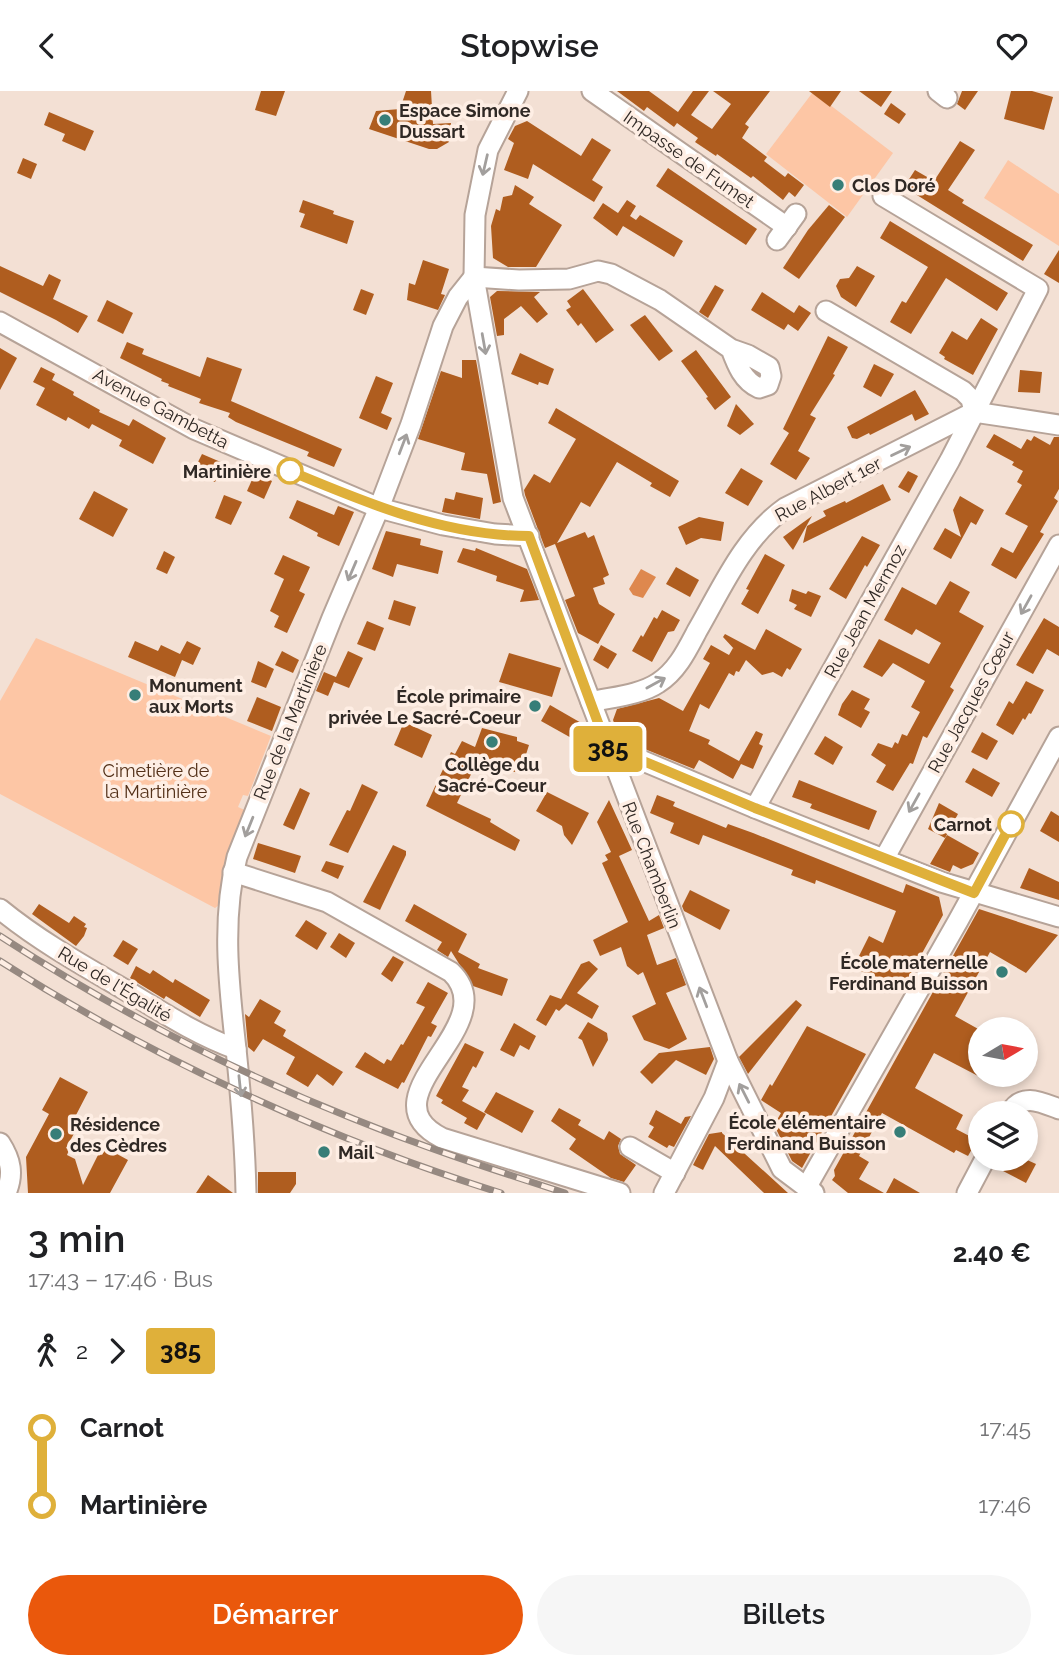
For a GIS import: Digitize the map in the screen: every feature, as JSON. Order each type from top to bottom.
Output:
[{"type":"street","name":"Rue Chamberlin","points":[[519,91],[488,150],[475,215],[474,277],[508,479],[522,526],[529,536],[727,1061],[782,1169],[817,1192]]},
{"type":"street","name":"Impasse de Fumet","points":[[592,91],[787,227]]},
{"type":"street","name":"Rue Jean Mermoz","points":[[755,808],[950,460],[1038,289],[883,196]]},
{"type":"street","points":[[474,277],[569,279],[598,271],[611,274],[660,300],[731,349]]},
{"type":"street","name":"Rue de la Martinière","points":[[246,1193],[244,1124],[228,982],[227,946],[233,872],[332,618],[379,508],[411,424],[443,326],[458,297],[474,277]]},
{"type":"street","points":[[826,311],[963,391],[971,399],[974,412],[1059,425]]},
{"type":"street","name":"Avenue Gambetta","points":[[0,322],[194,429],[379,508],[443,525],[495,534],[529,536]]},
{"type":"street","name":"Rue Albert 1er","points":[[591,702],[647,688],[667,676],[686,651],[745,547],[770,519],[974,412]]},
{"type":"street","name":"Rue Jacques Cœur","points":[[884,859],[1059,545]]},
{"type":"street","points":[[817,1192],[810,1181],[974,893],[1059,737]]},
{"type":"street","points":[[611,758],[636,758],[755,808],[974,893],[1007,900],[1059,917]]},
{"type":"street","points":[[233,872],[342,909],[457,978],[465,995],[463,1014],[418,1094],[417,1113],[426,1127],[442,1138],[620,1193]]},
{"type":"street","name":"Rue de l'Égalité","points":[[0,909],[78,962],[216,1042],[236,1049]]},
{"type":"street","points":[[664,1193],[714,1098],[727,1061]]},
{"type":"street","points":[[1026,1101],[1034,1099],[1059,1109]]},
{"type":"street","points":[[0,1143],[11,1168],[11,1182],[6,1193]]},
{"type":"street","points":[[630,1147],[675,1173]]},
{"type":"street","points":[[967,1193],[979,1171]]},
{"type":"green space","name":"Clos Doré","points":[[813,92],[893,153],[847,217],[766,154]]},
{"type":"green space","points":[[1008,160],[1059,194],[1059,246],[984,198]]},
{"type":"green space","name":"Cimetière de la Martinière","points":[[36,638],[271,736],[248,796],[243,795],[238,807],[251,813],[222,903],[215,908],[0,794],[0,701]]},
{"type":"shaded area","points":[[641,569],[656,577],[643,598],[633,595],[629,589]]},
{"type":"building","points":[[261,91],[285,91],[276,116],[255,110]]},
{"type":"building","name":"Espace Simone Dussart","points":[[406,91],[431,91],[433,124],[451,123],[449,142],[437,149],[429,149],[369,129],[376,111],[400,109]]},
{"type":"building","points":[[617,91],[649,91],[678,112],[693,91],[709,91],[691,115],[712,129],[731,104],[713,91],[770,91],[745,124],[749,127],[742,138],[767,157],[764,161],[785,177],[788,173],[804,185],[795,197],[789,192],[783,200],[753,176],[751,178],[695,142],[698,138],[677,123],[674,127],[647,107],[644,111]]},
{"type":"building","points":[[809,91],[841,91],[830,107]]},
{"type":"building","points":[[859,91],[892,91],[881,107]]},
{"type":"building","points":[[962,91],[978,91],[965,110],[957,104]]},
{"type":"building","points":[[1011,91],[1032,91],[1053,97],[1044,130],[1004,119]]},
{"type":"building","points":[[891,103],[906,114],[899,124],[884,114]]},
{"type":"building","points":[[49,112],[94,131],[85,151],[62,141],[65,134],[44,125]]},
{"type":"building","points":[[527,121],[581,156],[592,138],[611,150],[592,180],[603,187],[594,202],[533,164],[528,179],[504,170],[514,143],[508,139],[515,126]]},
{"type":"building","points":[[960,141],[975,150],[948,190],[964,200],[962,203],[1033,245],[1023,261],[904,187],[915,170],[934,181]]},
{"type":"building","points":[[23,158],[37,164],[31,179],[17,173]]},
{"type":"building","points":[[668,168],[757,229],[746,245],[656,186]]},
{"type":"building","points":[[515,185],[534,197],[529,204],[562,225],[536,267],[508,267],[493,258],[491,226],[496,209],[500,211],[503,197],[512,195]]},
{"type":"building","points":[[303,200],[354,221],[347,244],[300,227],[305,214],[299,212]]},
{"type":"building","points":[[627,200],[636,206],[630,216],[636,220],[640,215],[683,241],[674,257],[623,226],[617,236],[593,218],[603,203],[618,213]]},
{"type":"building","points":[[829,205],[845,217],[799,279],[783,268],[808,230]]},
{"type":"building","points":[[890,221],[1008,293],[997,311],[946,278],[911,334],[890,322],[902,301],[906,303],[928,267],[880,238]]},
{"type":"building","points":[[1059,250],[1059,283],[1044,274]]},
{"type":"building","points":[[423,260],[449,269],[441,294],[445,295],[438,310],[407,300],[409,283],[415,285]]},
{"type":"building","points":[[0,266],[43,286],[49,274],[61,280],[53,299],[88,316],[78,333],[0,292]]},
{"type":"building","points":[[857,266],[875,276],[856,307],[841,297],[836,286],[840,279],[849,278]]},
{"type":"building","points":[[715,285],[724,290],[708,318],[699,312]]},
{"type":"building","points":[[361,289],[374,294],[366,315],[353,310]]},
{"type":"building","points":[[583,289],[614,330],[596,343],[581,323],[578,326],[566,310],[571,307],[567,301]]},
{"type":"building","points":[[497,291],[540,292],[534,297],[548,314],[537,323],[521,306],[504,319],[504,335],[497,336],[490,297]]},
{"type":"building","points":[[762,292],[794,313],[799,305],[811,313],[798,331],[788,324],[784,330],[751,310]]},
{"type":"building","points":[[107,300],[133,313],[123,334],[97,321]]},
{"type":"building","points":[[645,315],[673,351],[659,361],[630,325]]},
{"type":"building","points":[[981,318],[998,329],[973,375],[944,359],[939,353],[952,331],[967,340]]},
{"type":"building","points":[[828,336],[848,347],[833,374],[835,375],[810,415],[816,418],[798,451],[810,458],[796,480],[770,464],[789,433],[783,429]]},
{"type":"building","points":[[127,342],[144,349],[142,354],[200,377],[207,357],[242,369],[231,401],[342,449],[334,467],[307,456],[309,452],[236,422],[228,417],[230,413],[199,403],[201,399],[168,386],[162,379],[120,358]]},
{"type":"building","points":[[0,348],[17,358],[0,390]]},
{"type":"building","points":[[696,350],[731,397],[715,410],[681,361]]},
{"type":"building","points":[[520,353],[554,369],[548,385],[539,382],[538,385],[511,374]]},
{"type":"building","points":[[462,360],[476,360],[501,502],[493,504],[487,474],[461,470],[465,453],[418,439],[441,371],[462,378]]},
{"type":"building","points":[[874,364],[894,374],[881,397],[863,387]]},
{"type":"building","points":[[41,367],[55,374],[52,380],[74,392],[73,395],[100,410],[99,412],[129,426],[133,419],[166,438],[153,464],[119,446],[122,440],[92,424],[89,429],[68,417],[66,421],[36,405],[45,388],[33,382]]},
{"type":"building","points":[[1020,370],[1042,372],[1040,393],[1018,392]]},
{"type":"building","points":[[376,376],[393,383],[381,413],[392,418],[387,430],[359,418]]},
{"type":"building","points":[[915,390],[929,414],[915,421],[912,414],[870,435],[869,433],[857,439],[852,438],[847,427]]},
{"type":"building","points":[[736,404],[754,424],[740,435],[727,426]]},
{"type":"building","points":[[556,408],[679,481],[670,497],[617,462],[590,507],[581,502],[557,543],[585,532],[588,538],[594,535],[609,575],[603,578],[605,584],[593,588],[599,604],[615,614],[598,644],[578,633],[565,600],[575,596],[555,544],[545,548],[524,490],[534,474],[550,483],[576,439],[548,423]]},
{"type":"building","points":[[994,434],[1021,449],[1027,439],[1031,441],[1034,436],[1050,445],[1054,437],[1059,437],[1059,489],[1054,498],[1058,501],[1040,532],[1044,534],[1016,579],[991,565],[1001,547],[1013,553],[1028,526],[1005,514],[1022,485],[1017,482],[1023,471],[1012,465],[1014,462],[986,447]]},
{"type":"building","points":[[202,454],[223,463],[215,482],[193,472]]},
{"type":"building","points":[[741,468],[763,481],[748,506],[725,493]]},
{"type":"building","points":[[908,471],[918,476],[909,493],[898,487]]},
{"type":"building","points":[[255,473],[272,481],[264,499],[247,491]]},
{"type":"building","points":[[883,484],[891,500],[803,543],[807,526],[826,516],[823,511],[845,501],[846,503]]},
{"type":"building","points":[[94,491],[128,509],[113,537],[79,519]]},
{"type":"building","points":[[456,492],[483,498],[480,519],[442,512],[445,498],[454,500]]},
{"type":"building","points":[[224,495],[242,502],[231,525],[215,518]]},
{"type":"building","points":[[960,496],[984,510],[976,525],[971,522],[951,559],[933,549],[945,528],[961,537],[953,510]]},
{"type":"building","points":[[297,500],[334,515],[338,506],[354,512],[339,546],[289,518]]},
{"type":"building","points":[[812,516],[793,550],[783,537]]},
{"type":"building","points":[[699,517],[724,522],[721,541],[701,538],[686,545],[678,527]]},
{"type":"building","points":[[386,531],[421,539],[420,545],[443,551],[438,574],[397,564],[393,577],[372,569]]},
{"type":"building","points":[[862,536],[880,545],[846,599],[829,589]]},
{"type":"building","points":[[463,548],[475,551],[476,548],[527,569],[539,600],[520,602],[524,590],[496,581],[497,576],[457,562]]},
{"type":"building","points":[[164,551],[175,557],[167,574],[156,569]]},
{"type":"building","points":[[765,554],[785,565],[758,614],[741,604]]},
{"type":"building","points":[[283,555],[310,567],[299,591],[305,594],[287,633],[274,627],[279,616],[270,611],[284,579],[274,574]]},
{"type":"building","points":[[676,567],[699,580],[690,597],[666,584]]},
{"type":"building","points":[[950,581],[970,592],[959,612],[984,626],[950,687],[954,690],[927,738],[923,736],[913,764],[910,763],[893,791],[876,782],[886,765],[871,755],[878,743],[892,748],[895,742],[898,744],[902,734],[907,736],[920,712],[911,707],[925,681],[893,663],[882,677],[863,667],[879,639],[929,664],[941,643],[916,629],[912,635],[884,620],[902,587],[936,605]]},
{"type":"building","points":[[792,589],[821,596],[811,617],[794,609],[797,605],[789,601]]},
{"type":"building","points":[[394,600],[416,607],[410,626],[388,619]]},
{"type":"building","points":[[662,610],[680,620],[674,631],[668,632],[652,662],[632,651],[654,617],[657,619]]},
{"type":"building","points":[[1044,618],[1059,627],[1059,656],[1047,649],[1033,674],[1016,665]]},
{"type":"building","points":[[367,621],[384,628],[375,651],[357,644]]},
{"type":"building","points":[[766,629],[802,649],[790,670],[787,668],[782,677],[773,672],[762,675],[746,660],[734,676],[729,673],[709,709],[700,704],[689,731],[710,740],[708,744],[739,761],[756,731],[763,734],[759,744],[763,746],[753,769],[741,764],[733,779],[699,760],[694,769],[620,739],[613,720],[617,709],[659,698],[683,711],[710,663],[703,659],[711,645],[729,655],[733,648],[735,650],[723,637],[725,634],[755,650]]},
{"type":"building","points":[[135,641],[158,651],[161,645],[180,654],[187,641],[201,648],[193,665],[182,660],[175,677],[128,657]]},
{"type":"building","points":[[601,645],[617,654],[608,669],[593,660]]},
{"type":"building","points":[[282,651],[299,660],[293,673],[275,665]]},
{"type":"building","points":[[348,651],[363,658],[349,688],[334,682],[328,696],[316,691],[324,672],[336,677]]},
{"type":"building","points":[[509,653],[561,668],[552,697],[499,682]]},
{"type":"building","points":[[258,661],[274,669],[266,688],[251,682]]},
{"type":"building","points":[[1026,681],[1044,690],[1031,714],[1029,713],[1025,720],[1023,718],[1013,735],[996,725],[1009,701],[1013,704]]},
{"type":"building","points":[[852,690],[870,699],[864,709],[870,712],[861,728],[838,715]]},
{"type":"building","points":[[257,697],[281,707],[272,731],[247,721]]},
{"type":"building","points":[[550,705],[583,724],[575,740],[541,721]]},
{"type":"building","points":[[404,722],[432,735],[422,758],[394,745]]},
{"type":"building","points":[[482,728],[517,737],[517,741],[529,745],[523,764],[520,763],[515,772],[477,762],[457,803],[491,819],[490,822],[520,840],[515,851],[426,806],[451,752],[455,754],[462,741],[475,747]]},
{"type":"building","points":[[982,732],[998,741],[987,760],[971,752]]},
{"type":"building","points":[[825,736],[843,747],[833,765],[814,754]]},
{"type":"building","points":[[973,768],[1000,783],[992,797],[965,782]]},
{"type":"building","points":[[799,780],[877,811],[869,830],[810,808],[812,804],[792,797]]},
{"type":"building","points":[[362,784],[378,792],[348,853],[329,845],[347,810],[350,811]]},
{"type":"building","points":[[300,788],[310,793],[294,830],[283,825]]},
{"type":"building","points":[[547,792],[589,813],[572,845],[564,835],[562,826],[536,811]]},
{"type":"building","points":[[657,795],[675,802],[673,806],[726,828],[728,824],[753,833],[903,893],[906,884],[939,897],[943,915],[902,990],[861,971],[863,967],[855,964],[869,936],[883,943],[896,911],[816,880],[815,884],[791,875],[793,870],[703,835],[699,845],[670,833],[674,823],[650,813]]},
{"type":"building","points":[[609,800],[632,850],[619,856],[649,921],[659,915],[664,928],[647,935],[657,965],[676,958],[686,985],[666,993],[687,1039],[669,1049],[644,1040],[632,1016],[656,1004],[643,972],[638,975],[627,966],[621,947],[600,956],[593,940],[628,922],[602,863],[608,860],[605,855],[611,852],[597,822]]},
{"type":"building","points":[[939,803],[958,814],[945,838],[928,829]]},
{"type":"building","points":[[1051,811],[1059,816],[1059,842],[1040,831]]},
{"type":"building","points":[[947,835],[979,853],[973,864],[961,869],[953,865],[950,872],[930,864]]},
{"type":"building","points":[[258,843],[301,856],[295,873],[253,859]]},
{"type":"building","points":[[393,845],[406,851],[406,855],[380,910],[363,902]]},
{"type":"building","points":[[326,861],[344,866],[338,879],[321,871]]},
{"type":"building","points":[[1029,868],[1059,882],[1059,900],[1020,888]]},
{"type":"building","points":[[690,890],[730,910],[720,930],[684,911],[682,906]]},
{"type":"building","points":[[39,904],[69,923],[74,916],[86,924],[84,936],[76,946],[32,914]]},
{"type":"building","points":[[414,904],[467,934],[458,952],[480,964],[478,968],[508,979],[502,996],[473,986],[451,951],[448,957],[437,950],[442,942],[405,921]]},
{"type":"building","points":[[979,909],[1058,935],[1026,973],[990,952],[955,1016],[968,1023],[968,1071],[934,1053],[915,1088],[963,1115],[956,1129],[968,1135],[968,1156],[956,1150],[954,1153],[882,1113],[859,1156],[869,1162],[859,1179],[884,1193],[848,1193],[832,1180],[835,1176],[834,1170]]},
{"type":"building","points":[[306,920],[327,933],[317,950],[295,936]]},
{"type":"building","points":[[339,933],[355,943],[346,958],[330,947]]},
{"type":"building","points":[[123,940],[138,949],[128,965],[113,956]]},
{"type":"building","points":[[393,956],[404,962],[392,982],[381,974]]},
{"type":"building","points":[[589,961],[598,969],[577,993],[599,1006],[592,1019],[566,1004],[559,1011],[556,1009],[546,1026],[536,1020],[550,995],[561,999],[581,964]]},
{"type":"building","points":[[136,966],[150,974],[153,970],[173,983],[175,979],[210,1000],[200,1017],[130,978]]},
{"type":"building","points":[[428,982],[448,993],[431,1023],[437,1026],[431,1037],[428,1036],[404,1083],[402,1082],[398,1089],[355,1067],[365,1052],[384,1064],[387,1059],[391,1061],[425,1007],[416,1003]]},
{"type":"building","points":[[260,999],[281,1011],[274,1023],[286,1030],[283,1036],[343,1072],[333,1086],[317,1074],[308,1087],[286,1074],[295,1057],[263,1039],[254,1052],[248,1047],[245,1014],[249,1017]]},
{"type":"building","points":[[796,1000],[802,1005],[748,1074],[739,1057]]},
{"type":"building","points":[[588,1022],[607,1033],[608,1040],[593,1067],[582,1040],[578,1038]]},
{"type":"building","points":[[514,1023],[536,1036],[529,1050],[520,1045],[514,1057],[500,1050]]},
{"type":"building","points":[[807,1026],[866,1054],[802,1168],[792,1161],[774,1125],[781,1113],[761,1100]]},
{"type":"building","points":[[465,1043],[484,1052],[462,1087],[469,1090],[462,1101],[486,1114],[477,1130],[464,1123],[467,1118],[441,1103],[443,1100],[436,1096]]},
{"type":"building","points":[[710,1047],[714,1059],[706,1075],[676,1060],[652,1084],[640,1072],[659,1053]]},
{"type":"building","name":"Résidence des Cèdres","points":[[60,1077],[88,1092],[75,1117],[81,1121],[66,1148],[69,1150],[67,1155],[75,1159],[83,1185],[99,1153],[102,1155],[106,1148],[128,1160],[110,1193],[28,1193],[26,1157],[49,1114],[42,1110]]},
{"type":"building","points":[[496,1092],[534,1111],[522,1133],[484,1112]]},
{"type":"building","points":[[559,1108],[581,1120],[578,1125],[604,1140],[609,1131],[621,1139],[618,1146],[620,1154],[636,1165],[624,1182],[611,1178],[569,1149],[576,1139],[551,1121]]},
{"type":"building","points":[[656,1110],[681,1124],[685,1117],[691,1116],[674,1147],[669,1145],[667,1148],[648,1137],[654,1127],[649,1124]]},
{"type":"building","points":[[722,1132],[788,1193],[764,1193],[715,1146],[703,1170],[693,1165],[709,1134]]},
{"type":"building","points":[[1003,1171],[1032,1171],[1026,1183]]},
{"type":"building","points":[[258,1172],[296,1172],[296,1184],[290,1193],[258,1193]]},
{"type":"building","points":[[208,1175],[233,1193],[196,1193]]},
{"type":"building","points":[[894,1178],[920,1193],[886,1193]]},
{"type":"railway","points":[[0,936],[128,1013],[262,1080],[406,1139],[565,1193]]},
{"type":"railway","points":[[0,961],[118,1031],[243,1093],[371,1148],[501,1193]]},
{"type":"bus line","name":"385","points":[[290,471],[379,508],[443,525],[495,534],[529,536],[611,758],[636,758],[755,808],[974,893],[1011,824]]},
{"type":"place","name":"Espace Simone Dussart","points":[[385,120]]},
{"type":"place","name":"Clos Doré","points":[[838,185]]},
{"type":"place","name":"Martinière","points":[[290,471]]},
{"type":"place","name":"Monument aux Morts","points":[[135,695]]},
{"type":"place","name":"École primaire privée Le Sacré-Coeur","points":[[535,706]]},
{"type":"place","name":"Collège du Sacré-Coeur","points":[[492,742]]},
{"type":"place","name":"Carnot","points":[[1011,824]]},
{"type":"place","name":"École maternelle Ferdinand Buisson","points":[[1002,972]]},
{"type":"place","name":"École élémentaire Ferdinand Buisson","points":[[900,1132]]},
{"type":"place","name":"Résidence des Cèdres","points":[[56,1134]]},
{"type":"place","name":"Mail","points":[[324,1152]]}]
